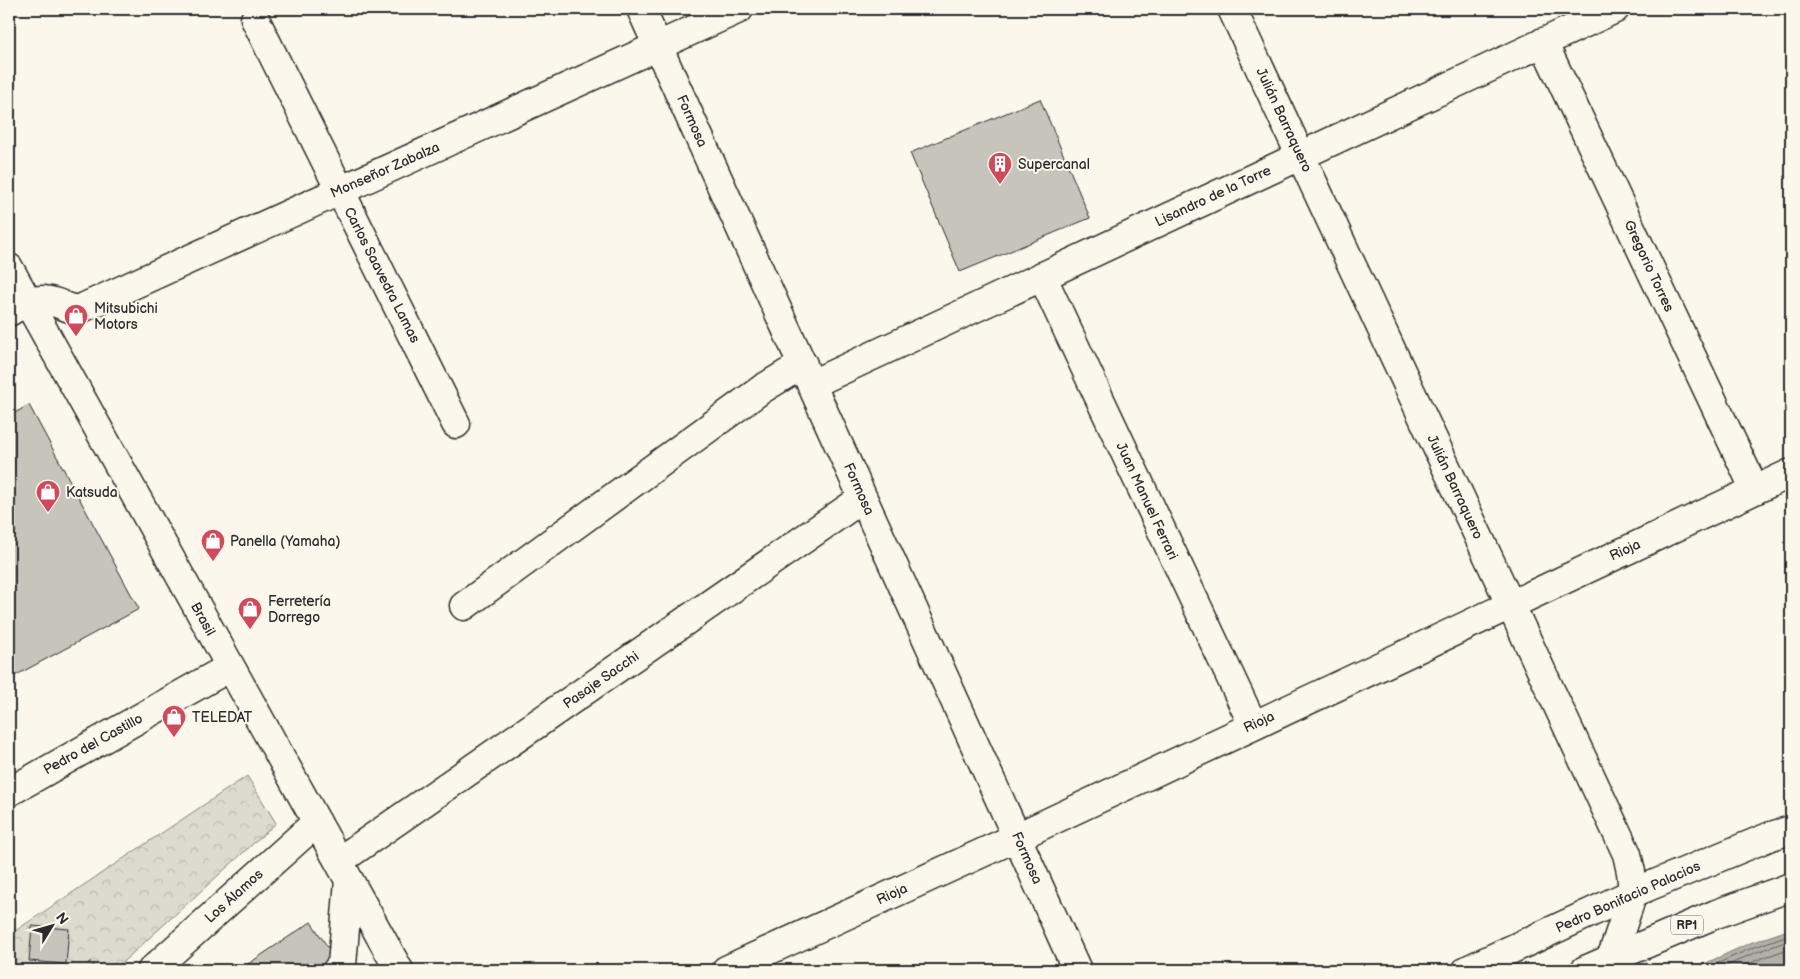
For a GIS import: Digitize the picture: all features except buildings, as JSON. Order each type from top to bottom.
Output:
[{"type":"main road","name":"Formosa","points":[[642,9],[1077,970]]},
{"type":"main road","name":"Monseñor Zabalza","points":[[18,306],[47,300],[71,309],[80,309],[739,9]]},
{"type":"main road","name":"Julián Barraquero","points":[[1232,9],[1627,854],[1633,893],[1613,953],[1600,967]]},
{"type":"main road","name":"Lisandro de la Torre","points":[[464,606],[762,389],[807,374],[1042,276],[1615,9]]},
{"type":"main road","name":"Carlos Saavedra Lamas","points":[[255,19],[456,424]]},
{"type":"main road","name":"Gregorio Torres","points":[[1543,42],[1754,490]]},
{"type":"main road","name":"Brasil","points":[[9,268],[18,306],[230,667],[399,970]]},
{"type":"main road","name":"Juan Manuel Ferrari","points":[[1042,276],[1253,725]]},
{"type":"main road","name":"Rioja","points":[[726,970],[1017,837],[1791,473]]},
{"type":"main road","name":"Pasaje Sacchi","points":[[344,871],[863,498]]},
{"type":"main road","name":"Pedro del Castillo","points":[[9,792],[230,667]]},
{"type":"main road","name":"Los Álamos","points":[[152,970],[317,822]]},
{"type":"main road","name":"Pedro Bonifacio Palacios","points":[[1467,970],[1633,893],[1770,836],[1791,830]]},
{"type":"main road","points":[[337,970],[342,965],[344,871]]},
{"type":"main road","name":"RP1","points":[[1600,967],[1716,914],[1791,887]]},
{"type":"path","points":[[89,962],[95,970]]},
{"type":"green space","points":[[247,776],[276,823],[114,970],[9,970],[9,935]]},
{"type":"water","points":[[1791,929],[1791,970],[1691,970],[1750,943]]},
{"type":"place","name":"Supercanal","points":[[1000,185]]},
{"type":"place","name":"Mitsubichi Motors","points":[[76,337]]},
{"type":"place","name":"Katsuda","points":[[48,513]]},
{"type":"place","name":"Panella (Yamaha)","points":[[213,562]]},
{"type":"place","name":"Ferretería Dorrego","points":[[250,630]]},
{"type":"place","name":"TELEDAT","points":[[174,738]]}]
